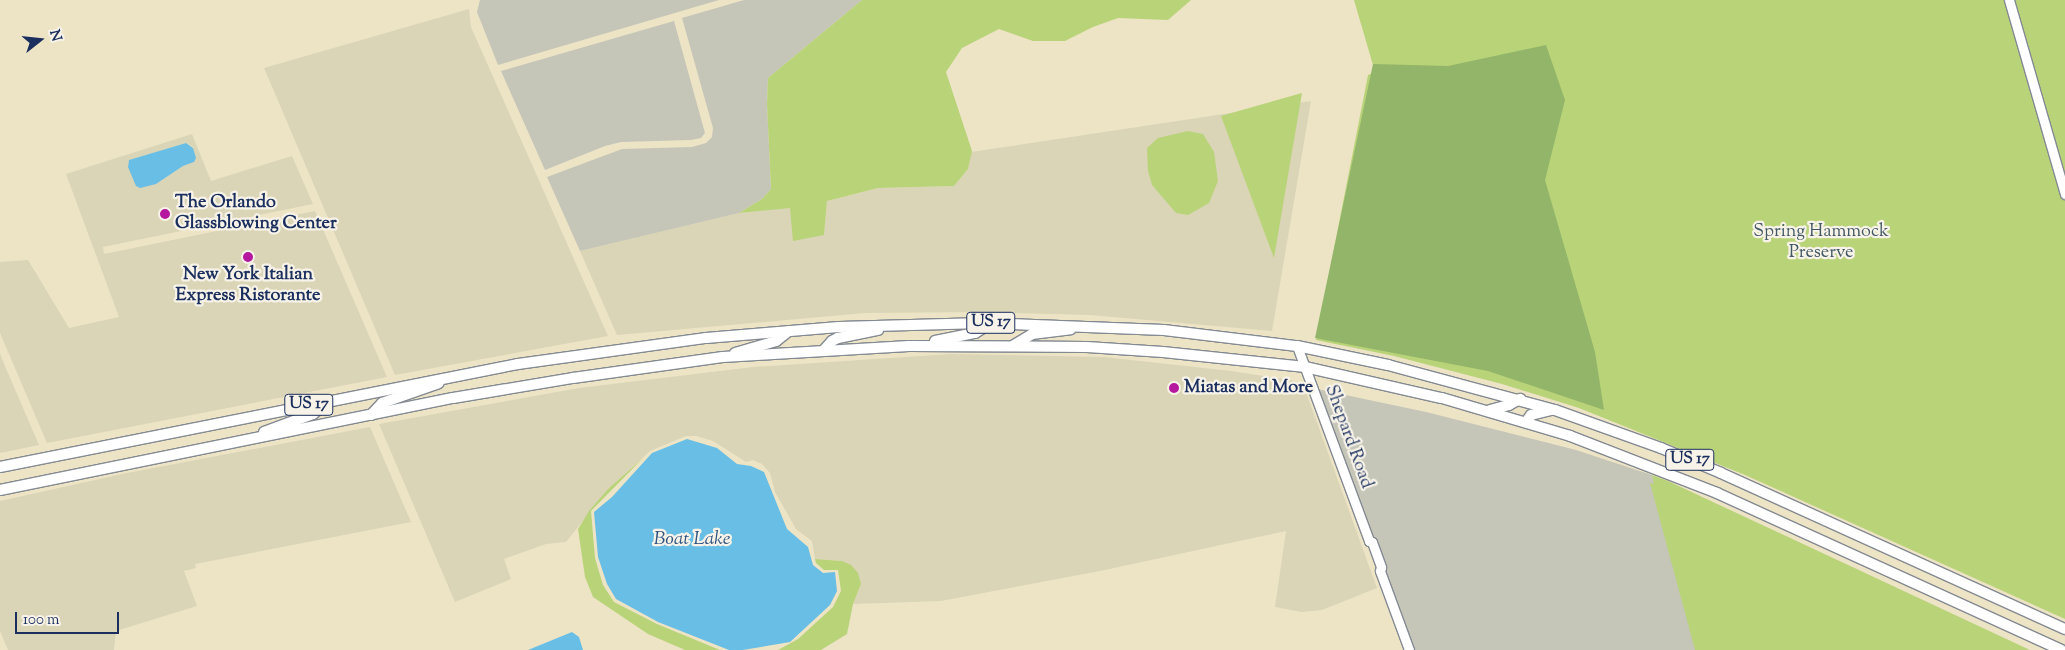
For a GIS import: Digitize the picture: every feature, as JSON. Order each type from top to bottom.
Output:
[{"type":"main road","name":"US 17","points":[[3,468],[458,375],[609,350],[789,331],[898,325],[983,323],[1091,326],[1188,332],[1297,346],[1388,365],[1520,399],[1554,410],[1654,445],[1721,473],[2065,629]]},
{"type":"main road","points":[[910,346],[975,333],[982,328],[983,323]]},
{"type":"main road","points":[[823,351],[832,341],[838,338],[898,325]]},
{"type":"main road","points":[[1014,345],[1032,334],[1091,326]]},
{"type":"main road","points":[[723,357],[757,345],[776,341],[789,331]]},
{"type":"main road","name":"US 17","points":[[0,490],[372,414],[573,378],[723,357],[910,346],[1014,345],[1088,347],[1160,352],[1305,367],[1489,410],[1526,422],[1610,450],[1717,493],[2061,650]]},
{"type":"main road","points":[[372,414],[382,403],[416,393],[458,375]]},
{"type":"main road","points":[[1489,410],[1509,405],[1520,399]]},
{"type":"main road","points":[[243,441],[313,414],[321,407],[323,402]]},
{"type":"main road","points":[[1526,422],[1532,415],[1539,412],[1554,410]]},
{"type":"street","points":[[2009,0],[2065,194]]},
{"type":"street","name":"Shepard Road","points":[[1297,346],[1369,541],[1367,545],[1376,568],[1380,571],[1409,650]]},
{"type":"shaded area","points":[[480,0],[719,0],[498,65],[477,12]]},
{"type":"shaded area","points":[[744,0],[862,0],[768,78],[767,104],[771,189],[762,199],[739,213],[580,251],[547,177],[622,149],[692,147],[706,143],[712,137],[713,128],[682,18]]},
{"type":"shaded area","points":[[469,9],[471,27],[608,336],[395,375],[264,68]]},
{"type":"shaded area","points":[[674,21],[705,133],[701,138],[621,142],[605,146],[545,170],[501,71]]},
{"type":"shaded area","points":[[1311,101],[1272,331],[1090,315],[983,312],[865,313],[617,335],[580,251],[739,213],[790,207],[824,234],[827,201],[878,188],[954,186],[968,169],[971,152]]},
{"type":"shaded area","points":[[192,134],[211,181],[292,156],[313,204],[103,247],[104,254],[315,211],[387,377],[47,443],[0,333],[0,262],[28,260],[69,328],[119,317],[66,174]],"holes":[[[186,143],[193,147],[194,162],[183,166],[156,184],[128,164],[130,160]]]},
{"type":"shaded area","points":[[0,353],[39,445],[0,453]]},
{"type":"shaded area","points":[[951,354],[1104,357],[1231,371],[1290,380],[1303,384],[1377,588],[1322,610],[1302,612],[1275,607],[1286,531],[1100,571],[941,601],[853,604],[861,584],[842,561],[815,559],[812,541],[796,529],[775,492],[770,473],[762,464],[753,460],[746,462],[713,441],[696,436],[686,436],[650,451],[608,489],[566,542],[546,544],[504,559],[511,579],[455,602],[379,424],[579,388],[753,367]]},
{"type":"shaded area","points":[[1317,389],[1426,412],[1576,450],[1652,475],[1700,650],[1413,650]]},
{"type":"shaded area","points":[[370,427],[411,522],[195,564],[196,568],[184,571],[197,606],[116,631],[114,650],[8,650],[0,631],[0,501],[122,474]]},
{"type":"green space","points":[[862,0],[1191,0],[1168,20],[1118,18],[1093,27],[1065,41],[1033,41],[999,29],[962,48],[946,72],[972,151],[968,169],[954,186],[878,188],[827,201],[824,235],[793,241],[790,208],[739,213],[762,199],[771,189],[767,104],[768,78]]},
{"type":"green space","name":"Spring Hammock Preserve","points":[[1354,0],[2065,0],[2065,619],[1745,475],[1579,408],[1502,384],[1394,356],[1316,340],[1368,75],[1375,72]]},
{"type":"green space","points":[[1546,45],[1565,100],[1545,180],[1595,352],[1604,410],[1488,371],[1315,338],[1373,64],[1448,66]]},
{"type":"green space","points":[[1302,93],[1274,258],[1221,116]]},
{"type":"green space","points":[[1188,131],[1203,134],[1214,152],[1218,181],[1209,203],[1188,215],[1176,213],[1152,185],[1148,171],[1147,148],[1158,138]]},
{"type":"green space","points":[[644,457],[591,511],[595,558],[603,585],[614,602],[657,624],[720,650],[685,650],[648,634],[593,597],[585,577],[578,529],[589,511],[608,489]]},
{"type":"green space","points":[[1652,475],[2030,650],[1695,650],[1650,483],[1654,484]]},
{"type":"green space","points":[[815,559],[842,561],[851,565],[858,573],[861,584],[853,604],[847,634],[821,650],[778,650],[798,639],[833,607],[841,591],[838,570],[824,570],[816,563]]},
{"type":"water","points":[[186,143],[193,148],[196,158],[194,162],[183,166],[156,184],[140,188],[136,186],[128,167],[129,160]]},
{"type":"water","name":"Boat Lake","points":[[687,439],[717,448],[737,464],[751,466],[764,472],[787,529],[808,547],[813,565],[823,573],[835,572],[837,591],[830,605],[790,642],[743,650],[729,650],[658,622],[616,599],[607,584],[598,557],[594,512],[612,497],[652,453]]},
{"type":"water","points":[[572,632],[579,637],[583,650],[528,650]]},
{"type":"place","name":"The Orlando Glassblowing Center","points":[[165,214]]},
{"type":"place","name":"New York Italian Express Ristorante","points":[[248,257]]},
{"type":"place","name":"Miatas and More","points":[[1174,388]]}]
